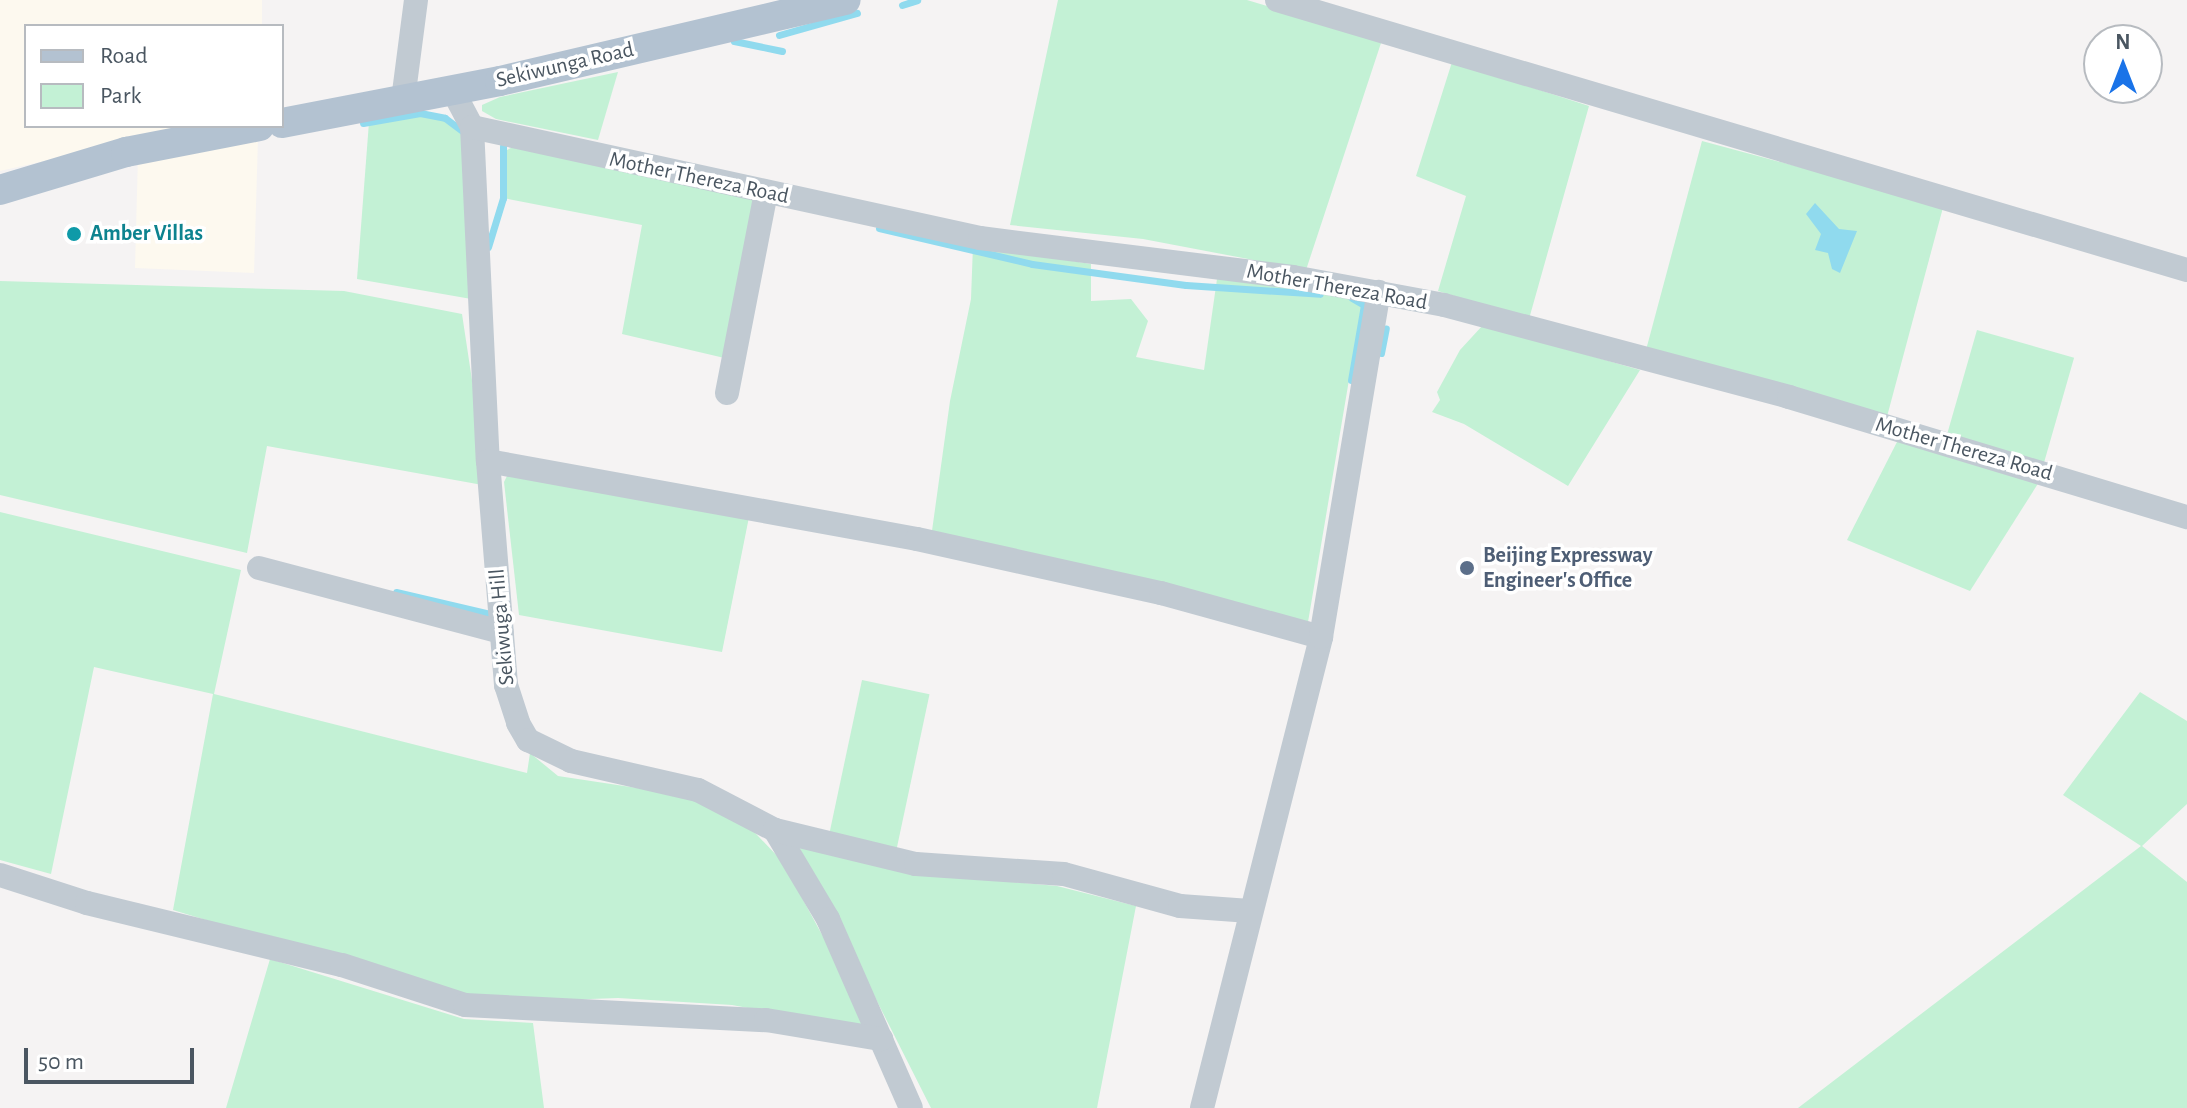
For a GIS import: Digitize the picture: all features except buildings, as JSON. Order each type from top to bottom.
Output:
[{"type":"main road","name":"Sekiwunga Road","points":[[284,123],[453,91],[846,0]]},
{"type":"main road","points":[[0,190],[126,152],[250,128]]},
{"type":"street","points":[[403,100],[416,0]]},
{"type":"street","points":[[1277,0],[2187,270]]},
{"type":"street","points":[[453,91],[472,127]]},
{"type":"street","name":"Mother Thereza Road","points":[[472,127],[980,238],[1379,292],[1789,397],[2187,517]]},
{"type":"street","name":"Sekiwuga Hill","points":[[472,127],[488,461],[502,632],[511,705],[528,740],[571,761],[698,790],[775,830],[916,864],[1064,874],[1180,906],[1250,911]]},
{"type":"street","points":[[727,393],[766,192]]},
{"type":"street","points":[[1202,1108],[1321,637],[1379,292]]},
{"type":"street","points":[[488,461],[917,539],[1161,593],[1321,637]]},
{"type":"street","points":[[259,568],[502,632]]},
{"type":"street","points":[[775,830],[828,919],[911,1108]]},
{"type":"street","points":[[0,875],[87,903],[342,965],[465,1005],[766,1020],[881,1039]]},
{"type":"shaded area","points":[[0,0],[262,0],[262,24],[24,24],[24,128],[190,128],[0,171]]},
{"type":"shaded area","points":[[258,138],[254,273],[135,268],[138,156]]},
{"type":"green space","points":[[1058,0],[1247,0],[1382,40],[1306,270],[1143,239],[1010,225]]},
{"type":"green space","points":[[1452,62],[1589,106],[1529,319],[1438,291],[1466,196],[1416,176]]},
{"type":"green space","points":[[618,72],[598,140],[496,119],[482,111],[482,105],[500,97]]},
{"type":"green space","points":[[420,113],[445,118],[470,137],[477,300],[357,279],[369,122]]},
{"type":"green space","points":[[1702,141],[1943,206],[1886,419],[1645,354]]},
{"type":"green space","points":[[520,143],[772,201],[733,360],[622,334],[642,225],[503,198],[507,150]]},
{"type":"green space","points":[[973,245],[1091,264],[1091,301],[1131,299],[1148,321],[1136,357],[1204,370],[1217,279],[1313,288],[1362,303],[1307,628],[931,538],[950,401],[971,299]]},
{"type":"green space","points":[[0,281],[344,291],[462,314],[488,486],[267,446],[247,553],[0,495]]},
{"type":"green space","points":[[1483,325],[1640,370],[1568,486],[1464,424],[1432,412],[1440,400],[1437,392],[1460,350]]},
{"type":"green space","points":[[1977,330],[2074,358],[2044,464],[1947,436]]},
{"type":"green space","points":[[1898,440],[2039,482],[1970,591],[1847,540]]},
{"type":"green space","points":[[508,474],[749,517],[722,652],[519,615],[504,482]]},
{"type":"green space","points":[[0,512],[241,570],[214,694],[527,773],[530,753],[558,776],[677,794],[738,815],[782,861],[865,1014],[861,1029],[732,1005],[618,998],[480,1003],[173,910],[213,694],[94,667],[51,874],[0,860]]},
{"type":"green space","points":[[862,680],[929,694],[896,853],[828,838]]},
{"type":"green space","points":[[2140,692],[2187,721],[2187,804],[2142,846],[2187,882],[2187,1108],[1798,1108],[2141,846],[2063,795]]},
{"type":"green space","points":[[798,845],[981,879],[1057,886],[1136,906],[1097,1108],[931,1108]]},
{"type":"green space","points":[[270,959],[464,1019],[533,1023],[544,1108],[226,1108]]},
{"type":"water","points":[[1815,203],[1839,229],[1857,231],[1840,273],[1832,269],[1828,253],[1815,250],[1821,234],[1806,214]]},
{"type":"waterway","points":[[902,5],[917,0]]},
{"type":"waterway","points":[[779,35],[857,13]]},
{"type":"waterway","points":[[734,41],[782,51]]},
{"type":"waterway","points":[[363,123],[420,113],[445,118],[465,133]]},
{"type":"waterway","points":[[488,247],[503,198],[503,146]]},
{"type":"waterway","points":[[879,228],[1032,264],[1186,285],[1320,294]]},
{"type":"waterway","points":[[1351,380],[1364,305],[1352,298]]},
{"type":"waterway","points":[[1381,353],[1386,328]]},
{"type":"waterway","points":[[396,592],[495,615]]},
{"type":"place","name":"Amber Villas","points":[[74,234]]},
{"type":"place","name":"Beijing Expressway Engineer's Office","points":[[1467,568]]}]
